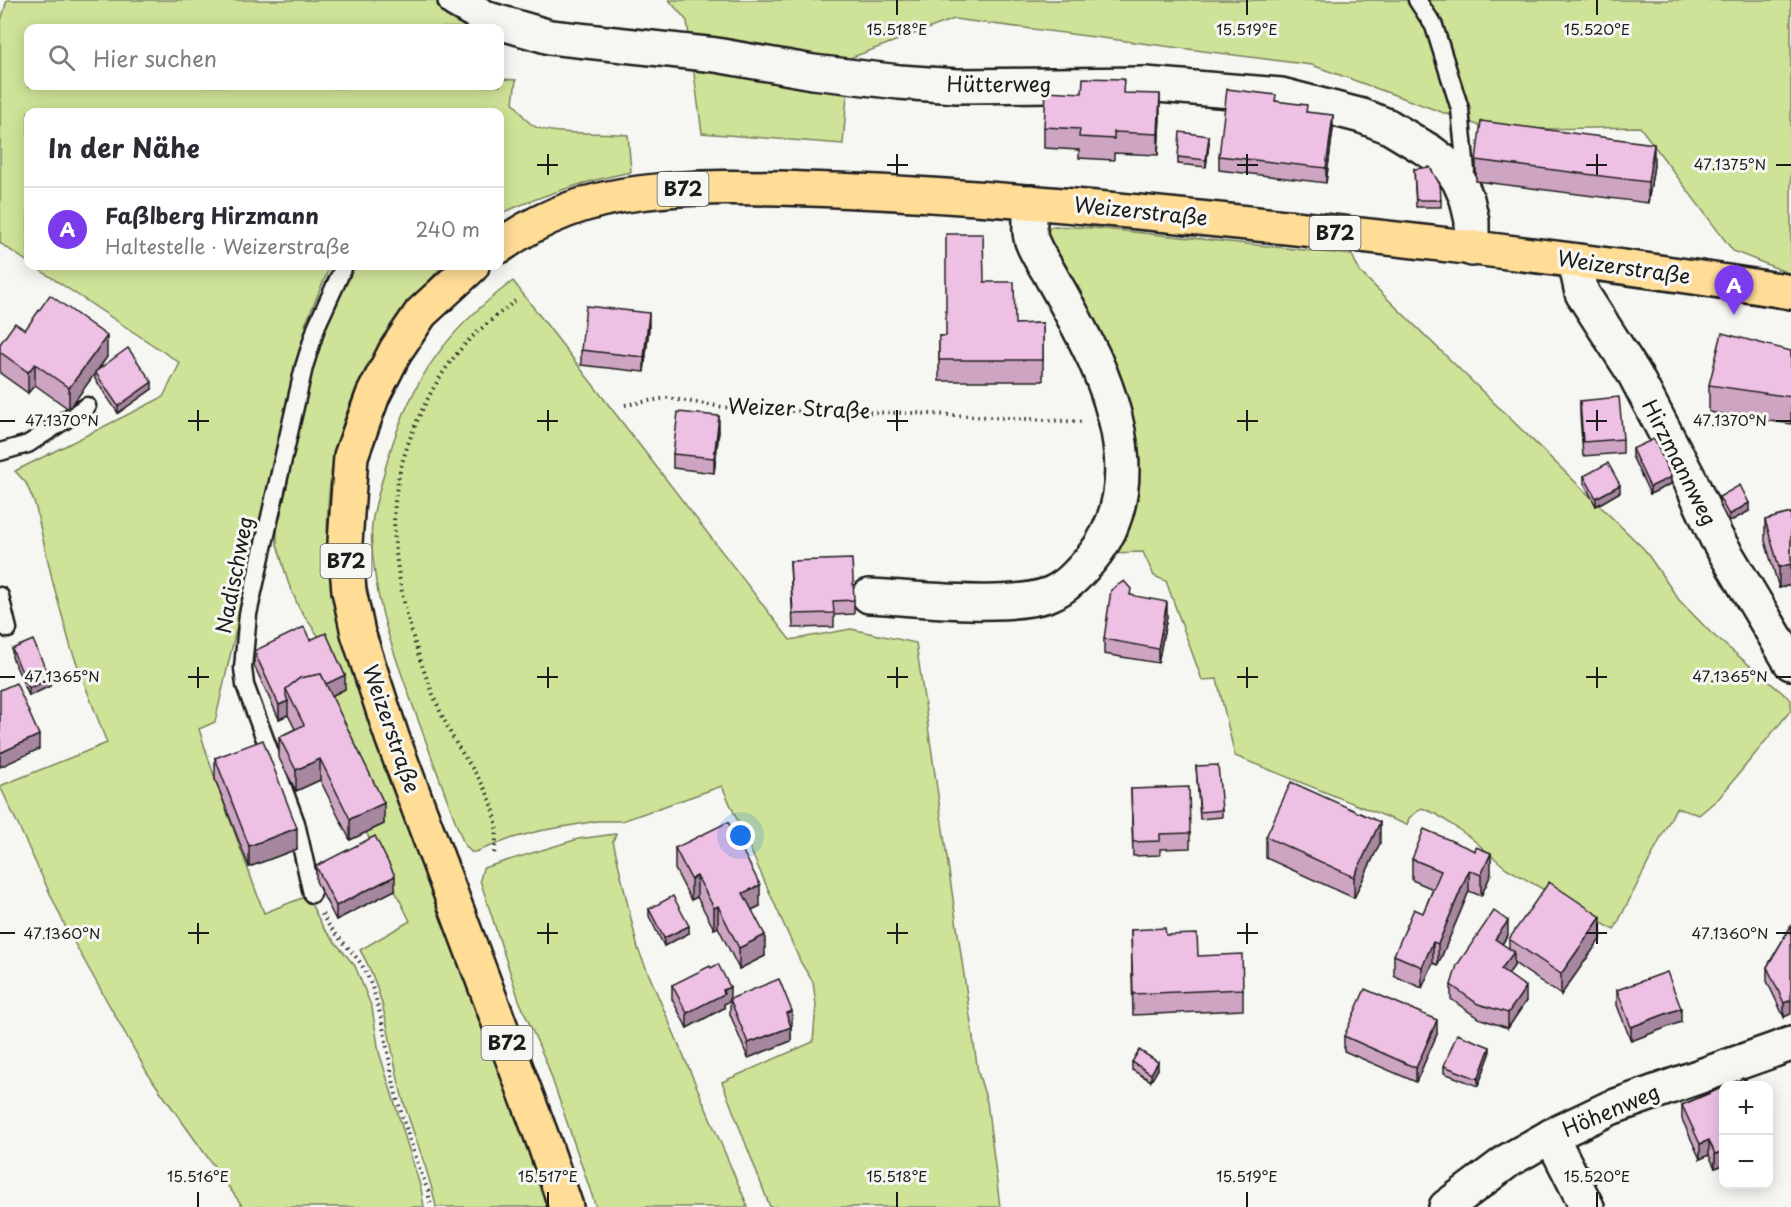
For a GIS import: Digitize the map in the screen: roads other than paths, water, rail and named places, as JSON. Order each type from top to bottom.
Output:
[{"type":"main road","name":"Weizerstraße","points":[[504,244],[549,216],[577,206],[637,193],[711,186],[906,192],[1259,224],[1575,261],[1791,292]]},
{"type":"main road","name":"Weizerstraße","points":[[468,270],[421,313],[396,350],[373,395],[351,456],[345,543],[349,591],[358,633],[392,737],[566,1207]]},
{"type":"street","name":"Hütterweg","points":[[455,0],[488,19],[550,37],[716,55],[813,72],[898,82],[957,86],[1145,84],[1281,95],[1362,116],[1388,126],[1448,165],[1467,199],[1472,221],[1472,249]]},
{"type":"street","points":[[869,596],[1009,601],[1049,594],[1066,585],[1104,543],[1120,501],[1123,461],[1112,404],[1089,348],[1031,238],[1031,202]]},
{"type":"street","name":"Hirzmannweg","points":[[1575,261],[1582,293],[1635,375],[1691,482],[1716,537],[1791,663]]},
{"type":"street","name":"Höhenweg","points":[[1446,1207],[1509,1160],[1610,1107],[1791,1044]]},
{"type":"street","points":[[1551,1136],[1587,1207]]},
{"type":"lane","points":[[1417,0],[1434,26],[1460,110],[1466,171],[1459,181]]},
{"type":"lane","name":"Nadischweg","points":[[312,894],[296,823],[245,685],[243,654],[248,614],[301,378],[317,325],[342,270]]},
{"type":"lane","points":[[0,452],[28,444],[87,406]]},
{"type":"lane","points":[[0,596],[8,630]]},
{"type":"place","name":"Faßlberg Hirzmann","points":[[1734,315]]}]
